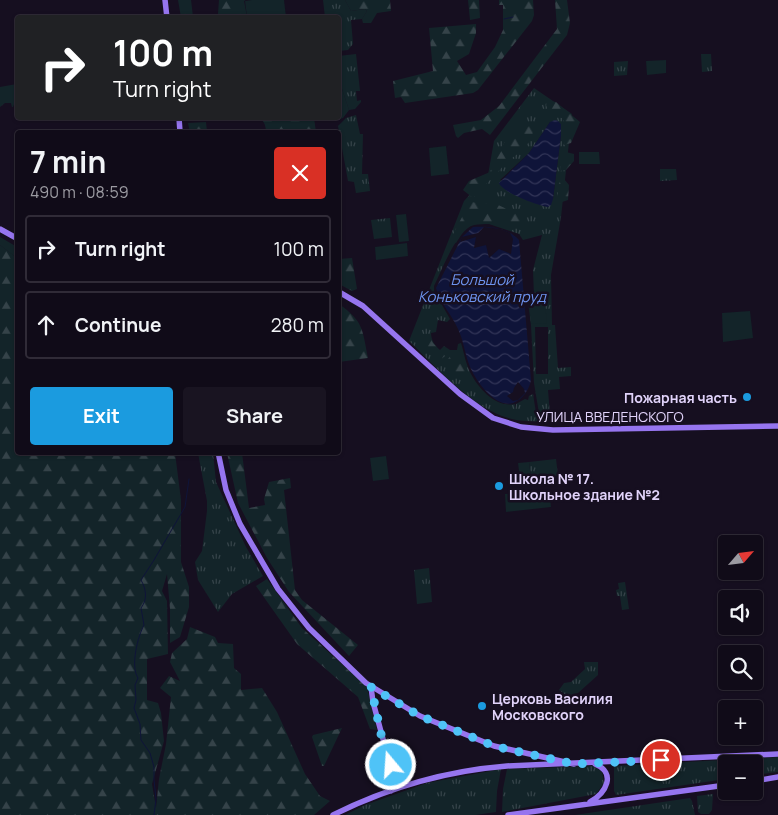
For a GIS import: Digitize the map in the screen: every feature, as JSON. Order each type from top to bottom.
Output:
[{"type":"main road","points":[[165,0],[167,15]]},
{"type":"main road","points":[[0,229],[15,237]]},
{"type":"main road","name":"УЛИЦА ВВЕДЕНСКОГО","points":[[341,293],[363,306],[467,399],[493,418],[507,423],[521,427],[553,430],[778,426]]},
{"type":"main road","points":[[219,455],[229,499],[244,531],[278,589],[309,628],[371,687],[420,716],[494,746],[574,764]]},
{"type":"main road","points":[[371,687],[381,734],[391,765],[393,776],[390,791]]},
{"type":"main road","points":[[333,815],[424,779],[475,768],[778,754]]},
{"type":"main road","points":[[586,803],[600,796],[607,784],[603,769],[591,762]]},
{"type":"main road","points":[[763,779],[778,777]]},
{"type":"main road","points":[[508,815],[718,785]]},
{"type":"green space","points":[[178,0],[191,0],[193,15],[181,15]]},
{"type":"green space","points":[[219,0],[246,0],[244,1],[247,15],[218,14]]},
{"type":"green space","points":[[284,0],[286,15],[247,15],[245,1]]},
{"type":"green space","points":[[323,0],[345,0],[351,11],[365,9],[367,11],[362,19],[351,20],[353,44],[348,50],[341,51],[341,15],[325,15]]},
{"type":"green space","points":[[345,0],[390,0],[391,11],[377,13],[371,23],[363,23],[362,19],[367,11],[365,9],[351,11]]},
{"type":"green space","points":[[468,0],[479,0],[480,18],[470,20]]},
{"type":"green space","points":[[499,0],[533,0],[534,15],[532,21],[478,90],[473,93],[405,103],[401,97],[395,98],[393,81],[433,71],[429,28],[476,24],[476,33],[469,54],[457,61],[466,75],[477,72],[495,47],[503,30],[503,5],[499,5]]},
{"type":"green space","points":[[555,0],[567,0],[570,23],[567,35],[490,135],[482,129],[464,133],[458,138],[453,125],[481,120],[499,106],[557,29]]},
{"type":"green space","points":[[356,54],[360,91],[356,91],[357,101],[361,100],[361,102],[355,109],[349,110],[341,86],[341,56]]},
{"type":"green space","points":[[701,54],[711,54],[712,71],[702,72]]},
{"type":"green space","points":[[666,60],[666,73],[647,75],[646,61]]},
{"type":"green space","points":[[628,61],[627,75],[614,76],[614,62]]},
{"type":"green space","points":[[15,84],[15,102],[13,107],[11,103],[5,103],[0,107],[0,87]]},
{"type":"green space","points":[[341,86],[349,110],[341,119]]},
{"type":"green space","points":[[534,88],[572,114],[561,217],[551,275],[552,325],[555,325],[558,368],[571,367],[571,376],[559,377],[560,389],[548,390],[550,415],[538,421],[511,419],[494,413],[479,404],[463,392],[409,341],[464,201],[488,175],[494,141]],"holes":[[[550,122],[561,135],[553,199],[500,180],[529,153]],[[489,224],[519,234],[523,240],[542,235],[533,270],[534,296],[528,302],[534,383],[539,413],[536,413],[533,394],[529,396],[528,400],[525,399],[516,404],[516,410],[515,404],[501,403],[489,396],[471,374],[461,343],[458,344],[457,350],[450,350],[444,346],[440,350],[432,338],[431,333],[436,332],[438,320],[447,322],[450,319],[434,291],[434,286],[456,242],[468,228],[474,225]],[[535,327],[548,327],[548,374],[536,374]]]},
{"type":"green space","points":[[548,101],[556,102],[580,122],[571,143],[564,145],[565,123],[562,118],[551,117],[546,105]]},
{"type":"green space","points":[[356,115],[360,134],[363,134],[362,174],[368,174],[370,191],[356,193],[354,182],[348,181],[341,142],[341,130],[339,130],[338,126],[346,118]]},
{"type":"green space","points":[[262,120],[314,120],[316,130],[266,130]]},
{"type":"green space","points":[[524,121],[534,126],[532,138],[522,151],[509,160],[473,198],[463,190],[469,181],[490,172],[513,124]]},
{"type":"green space","points":[[206,122],[207,130],[190,130],[188,123]]},
{"type":"green space","points":[[446,146],[449,174],[431,176],[429,148]]},
{"type":"green space","points":[[579,152],[599,152],[600,164],[579,164]]},
{"type":"green space","points":[[562,153],[574,154],[574,161],[566,170],[560,171]]},
{"type":"green space","points":[[660,169],[676,169],[677,180],[660,181]]},
{"type":"green space","points":[[564,179],[569,185],[568,200],[562,202],[557,200],[559,183]]},
{"type":"green space","points":[[470,202],[496,204],[526,218],[524,223],[518,227],[493,222],[471,224],[456,243],[450,240]]},
{"type":"green space","points":[[406,214],[409,241],[399,242],[396,215]]},
{"type":"green space","points":[[390,218],[392,237],[374,239],[371,220]]},
{"type":"green space","points":[[0,237],[15,246],[15,256],[0,245]]},
{"type":"green space","points":[[407,243],[408,256],[376,260],[375,247]]},
{"type":"green space","points":[[0,245],[15,256],[15,455],[175,455],[181,500],[181,562],[189,587],[189,607],[180,637],[170,643],[167,574],[162,591],[167,601],[168,654],[147,659],[147,700],[158,703],[164,741],[152,784],[156,808],[171,697],[160,688],[169,676],[180,681],[170,662],[172,653],[187,639],[190,627],[215,637],[218,643],[233,644],[234,668],[241,674],[241,690],[262,688],[277,712],[305,774],[320,796],[330,801],[314,815],[0,815]]},
{"type":"green space","points":[[352,258],[357,289],[352,291],[341,285],[341,259]]},
{"type":"green space","points":[[537,297],[545,304],[547,323],[531,324],[529,304]]},
{"type":"green space","points":[[341,306],[358,321],[368,358],[341,362]]},
{"type":"green space","points":[[750,311],[753,338],[723,342],[722,313]]},
{"type":"green space","points":[[428,334],[433,343],[445,356],[439,361],[419,341]]},
{"type":"green space","points":[[461,351],[468,374],[466,380],[453,373],[445,363],[452,354]]},
{"type":"green space","points":[[198,455],[213,455],[216,482],[246,547],[263,576],[232,594],[218,612],[198,580],[195,562],[202,551],[207,501]]},
{"type":"green space","points":[[227,455],[242,455],[249,508],[265,505],[264,499],[269,482],[290,478],[291,488],[284,490],[295,590],[302,600],[358,645],[349,656],[289,592],[267,558],[238,503]]},
{"type":"green space","points":[[386,456],[389,479],[373,481],[370,458]]},
{"type":"green space","points":[[556,459],[558,476],[531,478],[529,462]]},
{"type":"green space","points":[[529,462],[531,478],[520,479],[518,463]]},
{"type":"green space","points":[[549,490],[551,507],[506,512],[505,494]]},
{"type":"green space","points":[[429,568],[432,602],[417,604],[414,570]]},
{"type":"green space","points":[[267,579],[302,628],[367,687],[377,730],[370,729],[358,697],[297,644],[256,586]]},
{"type":"green space","points":[[625,582],[629,609],[622,610],[620,596],[617,596],[616,590],[619,589],[618,583]]},
{"type":"green space","points":[[584,662],[598,662],[598,675],[578,693],[567,696],[559,690],[564,683],[571,682],[585,669]]},
{"type":"green space","points":[[342,728],[324,766],[322,766],[312,737],[313,735]]},
{"type":"green space","points":[[778,757],[778,772],[763,774],[763,758]]},
{"type":"green space","points":[[718,760],[718,780],[616,795],[614,791],[614,766]]},
{"type":"green space","points":[[594,766],[602,772],[604,783],[596,794],[502,812],[503,789],[507,769]]},
{"type":"green space","points":[[501,769],[496,812],[475,815],[345,815],[365,805],[427,783]]},
{"type":"green space","points":[[713,794],[712,810],[709,814],[698,812],[697,796]]},
{"type":"green space","points":[[690,798],[695,815],[575,815]]},
{"type":"water","points":[[555,120],[561,124],[561,135],[553,199],[548,207],[513,194],[499,183],[529,153],[550,122]]},
{"type":"water","name":"Большой Коньковский пруд","points":[[473,227],[504,230],[519,240],[531,380],[525,394],[513,403],[506,404],[500,402],[482,387],[469,364],[458,329],[440,299],[436,288],[462,237]]},
{"type":"pier","points":[[484,227],[501,229],[510,233],[513,239],[511,254],[499,249],[489,258],[486,245],[474,248],[476,237],[460,242],[462,237],[478,233]]},
{"type":"pier","points":[[518,382],[525,393],[518,400],[513,401],[507,396],[513,392]]},
{"type":"waterway","points":[[504,19],[513,17]]},
{"type":"waterway","points":[[154,815],[156,799],[154,767],[150,753],[141,740],[140,724],[134,708],[136,700],[135,685],[138,678],[135,659],[137,643],[144,625],[141,608],[146,594],[141,580],[185,507],[189,479]]},
{"type":"place","name":"Пожарная часть","points":[[747,397]]},
{"type":"place","name":"Школа № 17. Школьное здание №2","points":[[499,486]]},
{"type":"place","name":"Церковь Василия Московского","points":[[482,706]]},
{"type":"route","points":[[391,765],[381,734],[371,687],[420,716],[494,746],[574,764],[661,760]]}]
